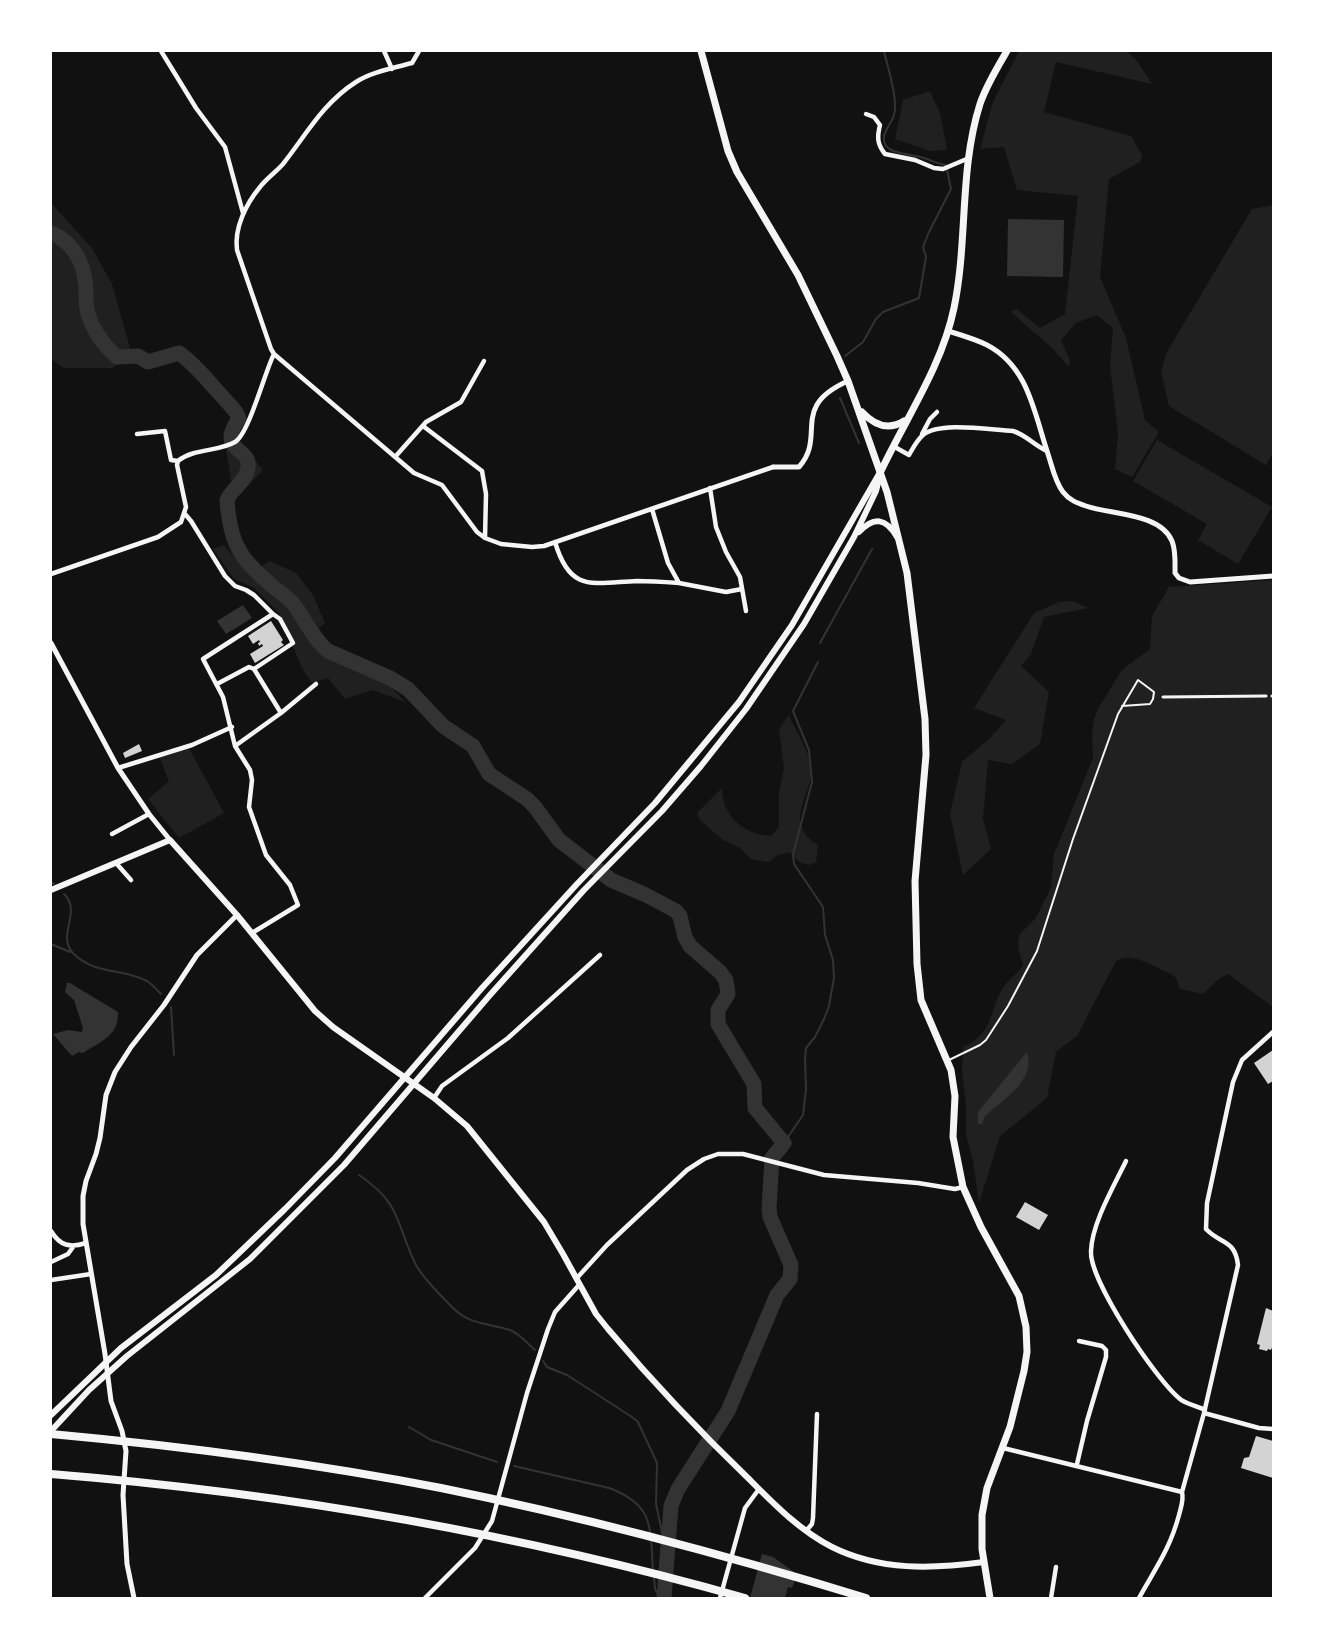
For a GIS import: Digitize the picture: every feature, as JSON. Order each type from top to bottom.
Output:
[{"type":"highway","points":[[51,1432],[236,1455],[440,1488],[635,1532],[866,1598]]},
{"type":"highway","points":[[51,1474],[177,1486],[383,1516],[589,1558],[745,1598]]},
{"type":"main road","points":[[701,51],[728,151],[736,172],[798,276],[837,356],[881,471],[901,543],[912,607],[925,719],[926,755],[915,881],[921,1000],[926,1016],[949,1060],[955,1096],[953,1137],[963,1187],[981,1227],[1019,1296],[1026,1327],[1027,1352],[1024,1371],[1003,1448],[984,1497],[981,1536],[990,1598]]},
{"type":"main road","points":[[51,1415],[83,1383],[141,1332],[216,1275],[334,1158],[482,988],[670,786],[739,702],[792,625],[881,471],[928,380],[948,331],[956,300],[963,254],[972,134],[981,103],[1007,51]]},
{"type":"main road","points":[[858,408],[870,421],[881,426],[897,425],[907,420]]},
{"type":"main road","points":[[51,1432],[90,1390],[147,1340],[198,1302],[266,1243],[344,1166],[490,995],[584,890],[662,811],[701,766],[746,709],[804,624],[854,537],[876,491],[881,471]]},
{"type":"main road","points":[[854,537],[870,523],[883,522],[892,529],[901,543]]},
{"type":"main road","points":[[51,890],[170,840],[237,915],[315,1011],[333,1027],[434,1098],[467,1126],[544,1222],[608,1329],[715,1447],[806,1531],[846,1552],[898,1566],[925,1568],[984,1562]]},
{"type":"street","points":[[161,51],[196,108],[225,147],[243,213]]},
{"type":"street","points":[[384,51],[392,69]]},
{"type":"street","points":[[419,51],[412,63],[358,80],[341,92],[323,110],[282,165],[261,186],[243,213],[236,240],[237,250],[270,349],[274,354],[414,473],[442,485],[477,532],[501,544],[532,548],[773,467],[799,467],[804,462],[810,440],[812,415],[816,406],[822,396],[848,381]]},
{"type":"street","points":[[866,114],[874,117],[880,125],[877,137],[879,147],[885,154],[943,169],[969,158]]},
{"type":"street","points":[[948,331],[988,346],[1015,368],[1029,391],[1058,484],[1069,499],[1091,507],[1151,521],[1164,529],[1174,546],[1175,573],[1183,581],[1273,576]]},
{"type":"street","points":[[137,434],[165,431],[171,460],[178,460],[190,454],[236,442],[242,437],[274,354]]},
{"type":"street","points":[[395,457],[423,426],[461,402],[484,361]]},
{"type":"street","points":[[893,446],[909,455],[930,419],[937,412]]},
{"type":"street","points":[[148,425],[148,433]]},
{"type":"street","points":[[423,426],[482,471],[486,494],[485,538]]},
{"type":"street","points":[[921,436],[937,428],[1013,431],[1023,434],[1038,447],[1047,451]]},
{"type":"street","points":[[51,574],[158,537],[182,522],[186,507],[177,465],[178,460]]},
{"type":"street","points":[[710,488],[716,527],[726,552],[740,577],[746,611]]},
{"type":"street","points":[[652,509],[668,563],[679,583]]},
{"type":"street","points":[[185,514],[192,521],[225,576],[235,586],[254,594],[280,619],[292,642],[254,669]]},
{"type":"street","points":[[555,542],[561,562],[568,572],[588,582],[598,584],[639,581],[679,583],[726,592],[742,589]]},
{"type":"street","points":[[252,933],[298,905],[290,885],[266,855],[249,807],[252,780],[250,770],[235,746],[224,697],[202,659],[273,614]]},
{"type":"street","points":[[51,643],[118,768],[149,814],[170,840]]},
{"type":"street","points":[[217,684],[249,667],[254,669],[281,713]]},
{"type":"street","points":[[235,746],[316,684]]},
{"type":"street","points":[[1163,697],[1266,696]]},
{"type":"street","points":[[118,768],[192,745],[232,728]]},
{"type":"street","points":[[112,834],[149,814]]},
{"type":"street","points":[[116,863],[132,880]]},
{"type":"street","points":[[134,1598],[127,1564],[123,1506],[126,1451],[122,1431],[111,1401],[83,1224],[83,1196],[98,1146],[106,1095],[115,1072],[197,955],[237,915]]},
{"type":"street","points":[[434,1098],[442,1086],[508,1038],[600,956]]},
{"type":"street","points":[[1140,1598],[1173,1537],[1184,1499],[1182,1492],[1205,1411],[1238,1265],[1237,1258],[1229,1244],[1212,1236],[1206,1229],[1207,1203],[1233,1082],[1242,1060],[1273,1032]]},
{"type":"street","points":[[425,1598],[475,1548],[492,1521],[527,1393],[555,1312],[607,1245],[696,1164],[718,1154],[743,1154],[824,1175],[918,1182],[956,1189],[963,1187]]},
{"type":"street","points":[[1126,1161],[1091,1242],[1091,1262],[1110,1305],[1155,1371],[1180,1400],[1227,1420],[1273,1429]]},
{"type":"street","points":[[51,1231],[59,1241],[73,1247]]},
{"type":"street","points":[[51,1262],[68,1254],[73,1247],[86,1243]]},
{"type":"street","points":[[51,1280],[91,1274]]},
{"type":"street","points":[[1077,1464],[1106,1357],[1106,1350],[1102,1346],[1079,1341]]},
{"type":"street","points":[[806,1531],[812,1524],[813,1518],[818,1414]]},
{"type":"street","points":[[1003,1448],[1077,1464],[1182,1492]]},
{"type":"street","points":[[720,1598],[745,1508],[759,1489]]},
{"type":"street","points":[[1051,1598],[1056,1567]]},
{"type":"street","points":[[1055,1573],[1062,1574]]},
{"type":"lane","points":[[949,1060],[986,1040],[1008,1006],[1037,951],[1073,839],[1122,706],[1138,680],[1154,692],[1152,702],[1144,705],[1122,706]]},
{"type":"shaded area","points":[[1019,51],[1126,51],[1137,61],[1152,84],[1056,62],[1044,112],[1131,136],[1142,155],[1140,162],[1109,179],[1100,277],[1126,338],[1145,420],[1159,432],[1132,477],[1115,469],[1118,433],[1110,366],[1113,328],[1097,315],[1076,323],[1061,340],[1070,361],[1069,367],[1053,349],[1011,312],[1017,309],[1040,328],[1065,314],[1078,196],[1017,190],[1004,147],[980,149],[993,102]]},
{"type":"shaded area","points":[[930,91],[940,113],[947,150],[930,151],[895,139],[903,100]]},
{"type":"shaded area","points":[[51,203],[92,248],[112,284],[132,355],[112,368],[64,368],[51,359]]},
{"type":"shaded area","points":[[1273,205],[1273,453],[1266,465],[1169,406],[1161,371],[1167,352],[1252,209]]},
{"type":"shaded area","points":[[1008,219],[1064,220],[1063,277],[1007,276]]},
{"type":"shaded area","points":[[1157,440],[1272,507],[1238,564],[1198,540],[1207,524],[1133,481]]},
{"type":"shaded area","points":[[243,445],[263,470],[241,493],[231,481],[226,450]]},
{"type":"shaded area","points":[[224,545],[249,574],[270,561],[296,573],[313,595],[325,623],[311,636],[323,655],[389,685],[405,702],[373,690],[345,699],[328,678],[312,683],[302,668],[279,613],[253,587],[234,579],[213,549]]},
{"type":"shaded area","points":[[1273,580],[1273,1007],[1228,974],[1220,978],[1203,994],[1180,989],[1176,978],[1171,974],[1143,961],[1122,958],[1116,961],[1077,1036],[1056,1052],[1047,1098],[1000,1136],[979,1203],[973,1161],[966,1135],[966,1104],[962,1073],[963,1047],[981,1035],[990,1021],[1004,986],[1023,965],[1018,948],[1019,935],[1036,918],[1051,887],[1054,854],[1093,758],[1092,735],[1094,719],[1099,707],[1122,670],[1150,649],[1152,616],[1169,587]]},
{"type":"shaded area","points":[[1072,601],[1088,608],[1044,617],[1031,654],[1021,666],[1049,692],[1040,744],[1012,764],[988,760],[983,819],[991,849],[963,875],[950,814],[962,762],[990,738],[1006,720],[974,708],[1034,613],[1059,602]]},
{"type":"shaded area","points":[[243,605],[252,618],[226,634],[217,621]]},
{"type":"shaded area","points":[[789,715],[811,763],[811,775],[800,817],[801,827],[807,836],[818,845],[816,862],[810,865],[801,863],[789,852],[778,855],[769,862],[751,859],[740,848],[723,840],[700,820],[697,813],[722,788],[726,807],[736,822],[752,832],[771,836],[779,827],[779,792],[784,768],[779,729]]},
{"type":"shaded area","points":[[189,748],[224,813],[179,838],[148,799],[169,781],[159,757]]},
{"type":"shaded area","points":[[67,983],[118,1012],[118,1020],[108,1037],[83,1053],[79,1052],[72,1056],[53,1034],[68,1030],[82,1032],[83,1028],[74,1000],[65,992]]},
{"type":"shaded area","points":[[1027,1052],[1029,1062],[1023,1080],[1009,1096],[985,1116],[982,1124],[978,1124],[978,1112]]},
{"type":"shaded area","points":[[762,1554],[773,1557],[797,1574],[792,1588],[788,1587],[785,1598],[750,1598]]},
{"type":"building","points":[[271,621],[284,645],[255,663],[250,654],[263,646],[262,644],[259,646],[259,640],[253,644],[248,636]]},
{"type":"building","points":[[139,744],[142,751],[125,758],[123,753]]},
{"type":"building","points":[[1273,1050],[1273,1081],[1268,1084],[1254,1063]]},
{"type":"building","points":[[1025,1202],[1048,1215],[1039,1230],[1016,1217]]},
{"type":"building","points":[[1266,1308],[1273,1311],[1273,1345],[1271,1350],[1267,1351],[1259,1349],[1260,1345],[1257,1344]]},
{"type":"building","points":[[1256,1436],[1273,1441],[1273,1478],[1241,1468],[1244,1458],[1249,1457]]},
{"type":"waterway","points":[[845,356],[863,342],[876,319],[883,312],[919,298],[926,257],[923,247],[951,189],[946,165],[891,150],[884,142],[895,106],[893,85],[884,51]]},
{"type":"waterway","points":[[51,233],[70,246],[79,259],[84,273],[86,306],[91,322],[102,341],[117,357],[138,356],[148,362],[179,353],[196,368],[235,411],[239,418],[232,432],[232,441],[246,458],[248,468],[245,477],[227,500],[234,538],[251,566],[292,603],[323,646],[328,651],[390,678],[408,689],[443,726],[473,746],[489,774],[527,799],[559,840],[611,880],[676,911],[680,916],[685,937],[690,946],[726,980],[728,994],[718,1010],[718,1024],[754,1084],[755,1108],[784,1143],[772,1158],[769,1209],[770,1217],[791,1265],[790,1279],[777,1295],[728,1411],[678,1489],[671,1506],[664,1598]]},
{"type":"waterway","points":[[840,398],[859,443]]},
{"type":"waterway","points":[[820,643],[872,549]]},
{"type":"waterway","points":[[784,1143],[803,1115],[806,1089],[806,1048],[815,1037],[824,1019],[834,978],[833,960],[825,935],[823,907],[794,864],[793,854],[812,782],[809,750],[793,711],[818,662]]},
{"type":"waterway","points":[[64,894],[71,908],[67,940],[74,954],[91,965],[147,981],[161,994]]},
{"type":"waterway","points":[[51,944],[70,952]]},
{"type":"waterway","points":[[171,1007],[174,1055]]},
{"type":"waterway","points":[[359,1175],[384,1196],[396,1216],[416,1265],[458,1313],[479,1323],[513,1331],[535,1350]]},
{"type":"waterway","points":[[543,1361],[547,1367],[567,1375],[638,1422],[657,1463],[656,1504],[663,1537]]},
{"type":"waterway","points":[[409,1427],[431,1440],[497,1462]]},
{"type":"waterway","points":[[514,1466],[609,1488],[635,1502],[642,1510],[650,1530],[653,1571]]},
{"type":"waterway","points":[[665,1542],[667,1550]]},
{"type":"waterway","points":[[654,1577],[655,1589],[660,1598]]}]
